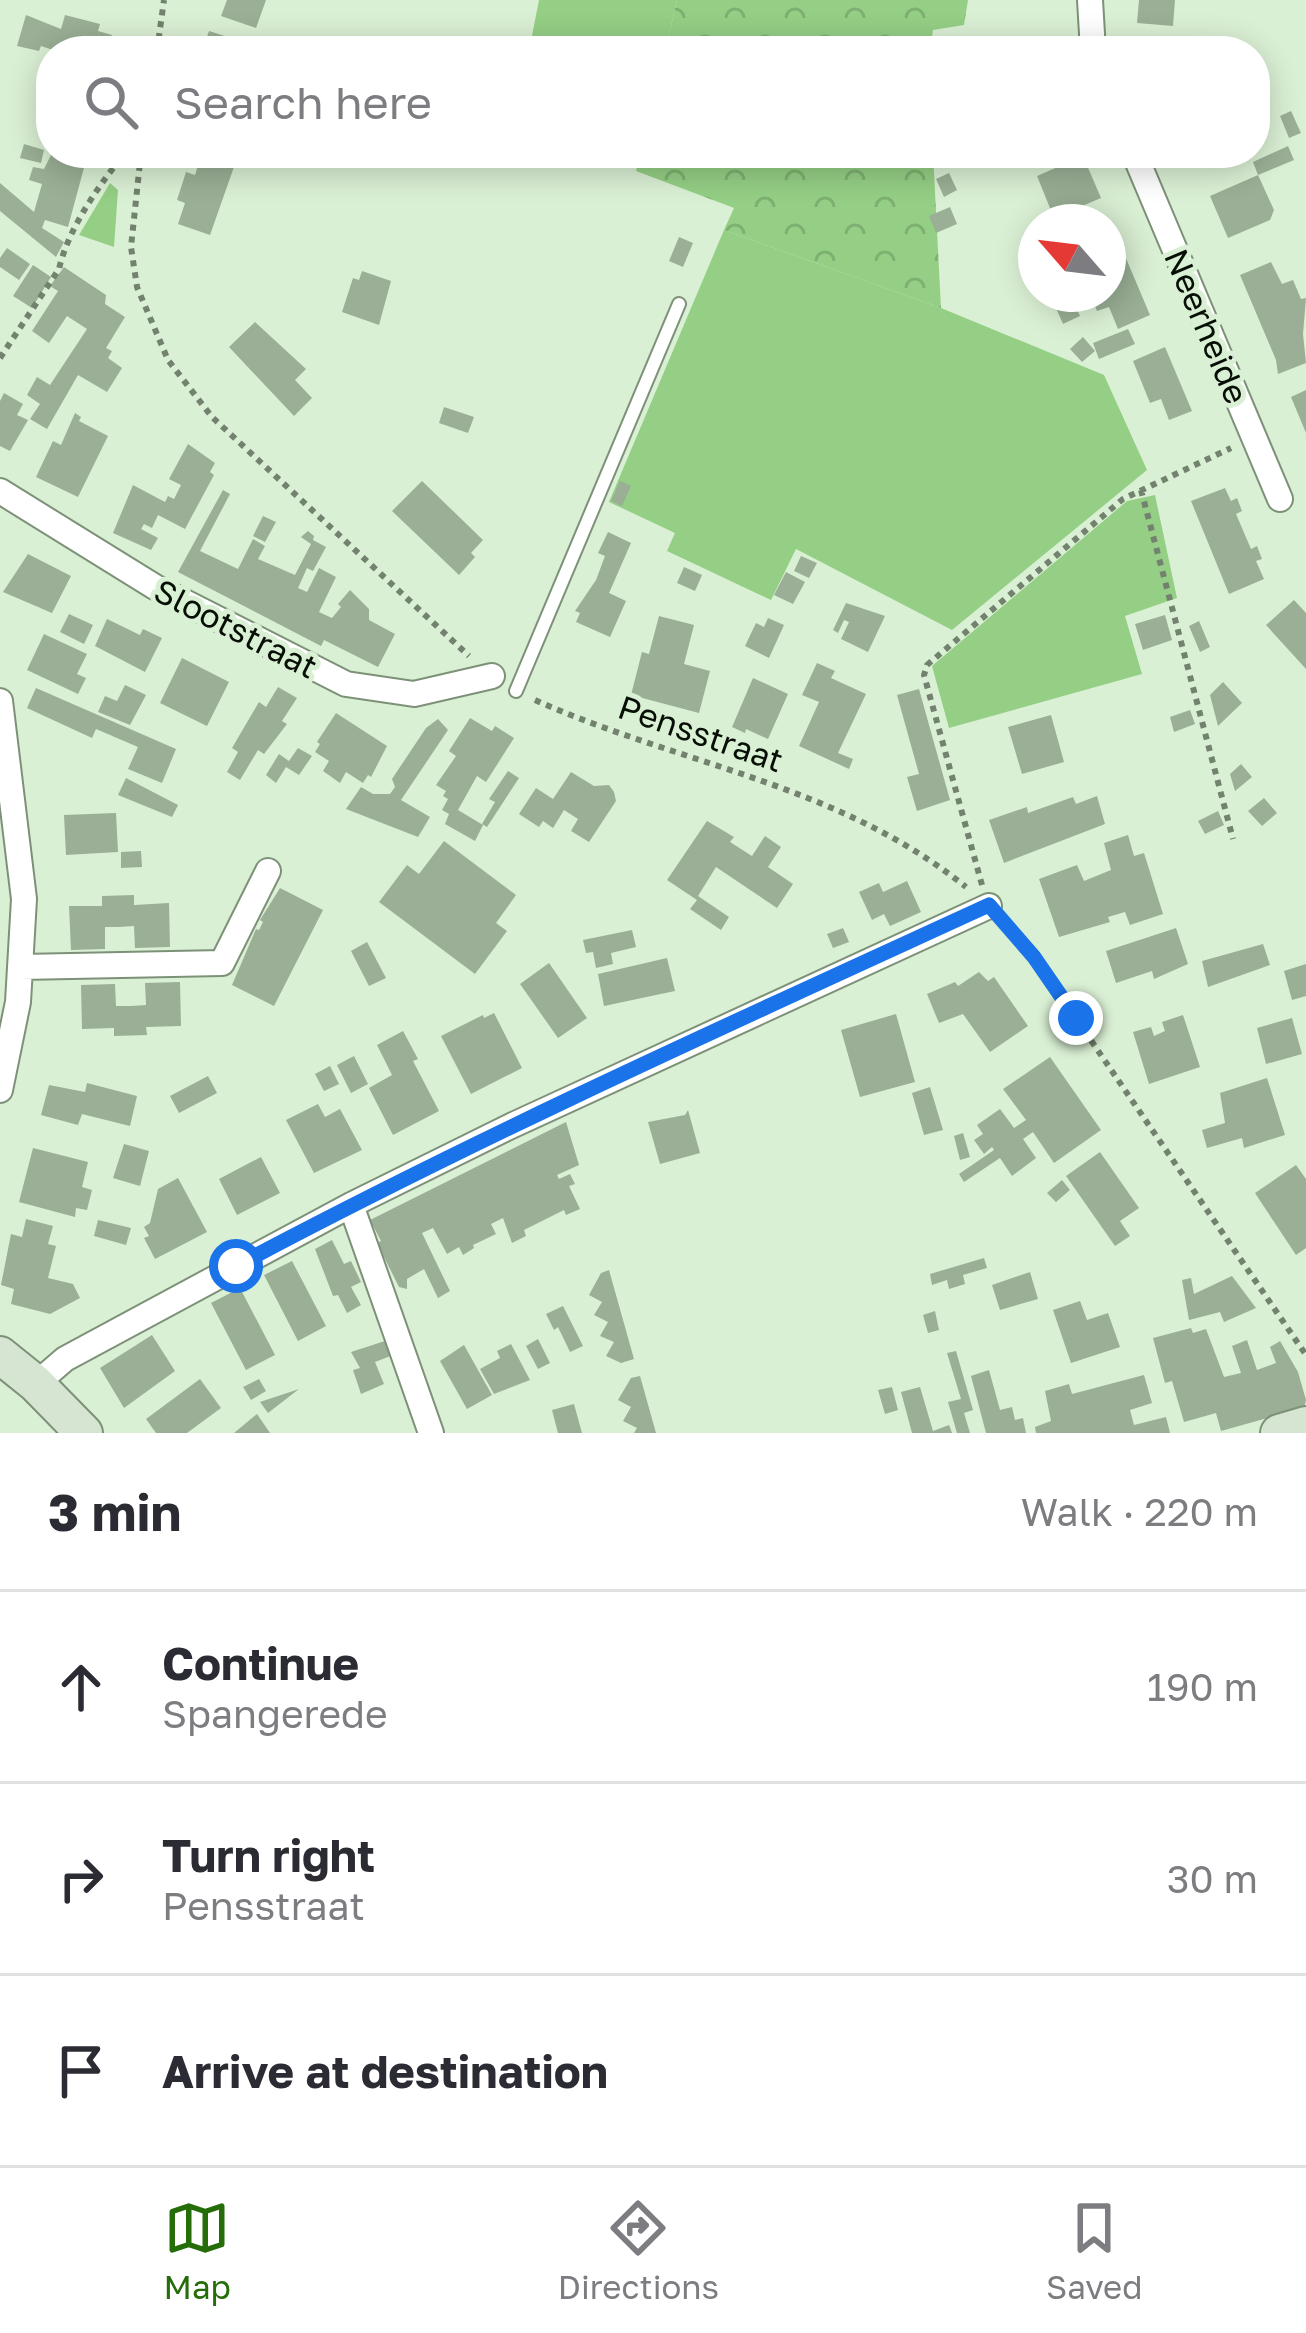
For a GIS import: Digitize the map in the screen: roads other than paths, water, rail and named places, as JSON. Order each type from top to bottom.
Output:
[{"type":"street","points":[[1090,0],[1092,36]]},
{"type":"street","name":"Neerheide","points":[[1140,168],[1280,499]]},
{"type":"street","name":"Slootstraat","points":[[0,491],[155,587],[346,684],[415,694],[492,676]]},
{"type":"street","points":[[0,701],[24,871],[21,967],[0,1090]]},
{"type":"street","points":[[21,967],[222,963],[268,871]]},
{"type":"street","points":[[36,1384],[64,1359],[351,1205],[591,1087],[989,905]]},
{"type":"street","points":[[351,1205],[431,1433]]},
{"type":"street","points":[[0,1355],[84,1433]]},
{"type":"street","points":[[1279,1433],[1306,1425]]},
{"type":"lane","points":[[516,691],[679,304]]}]
